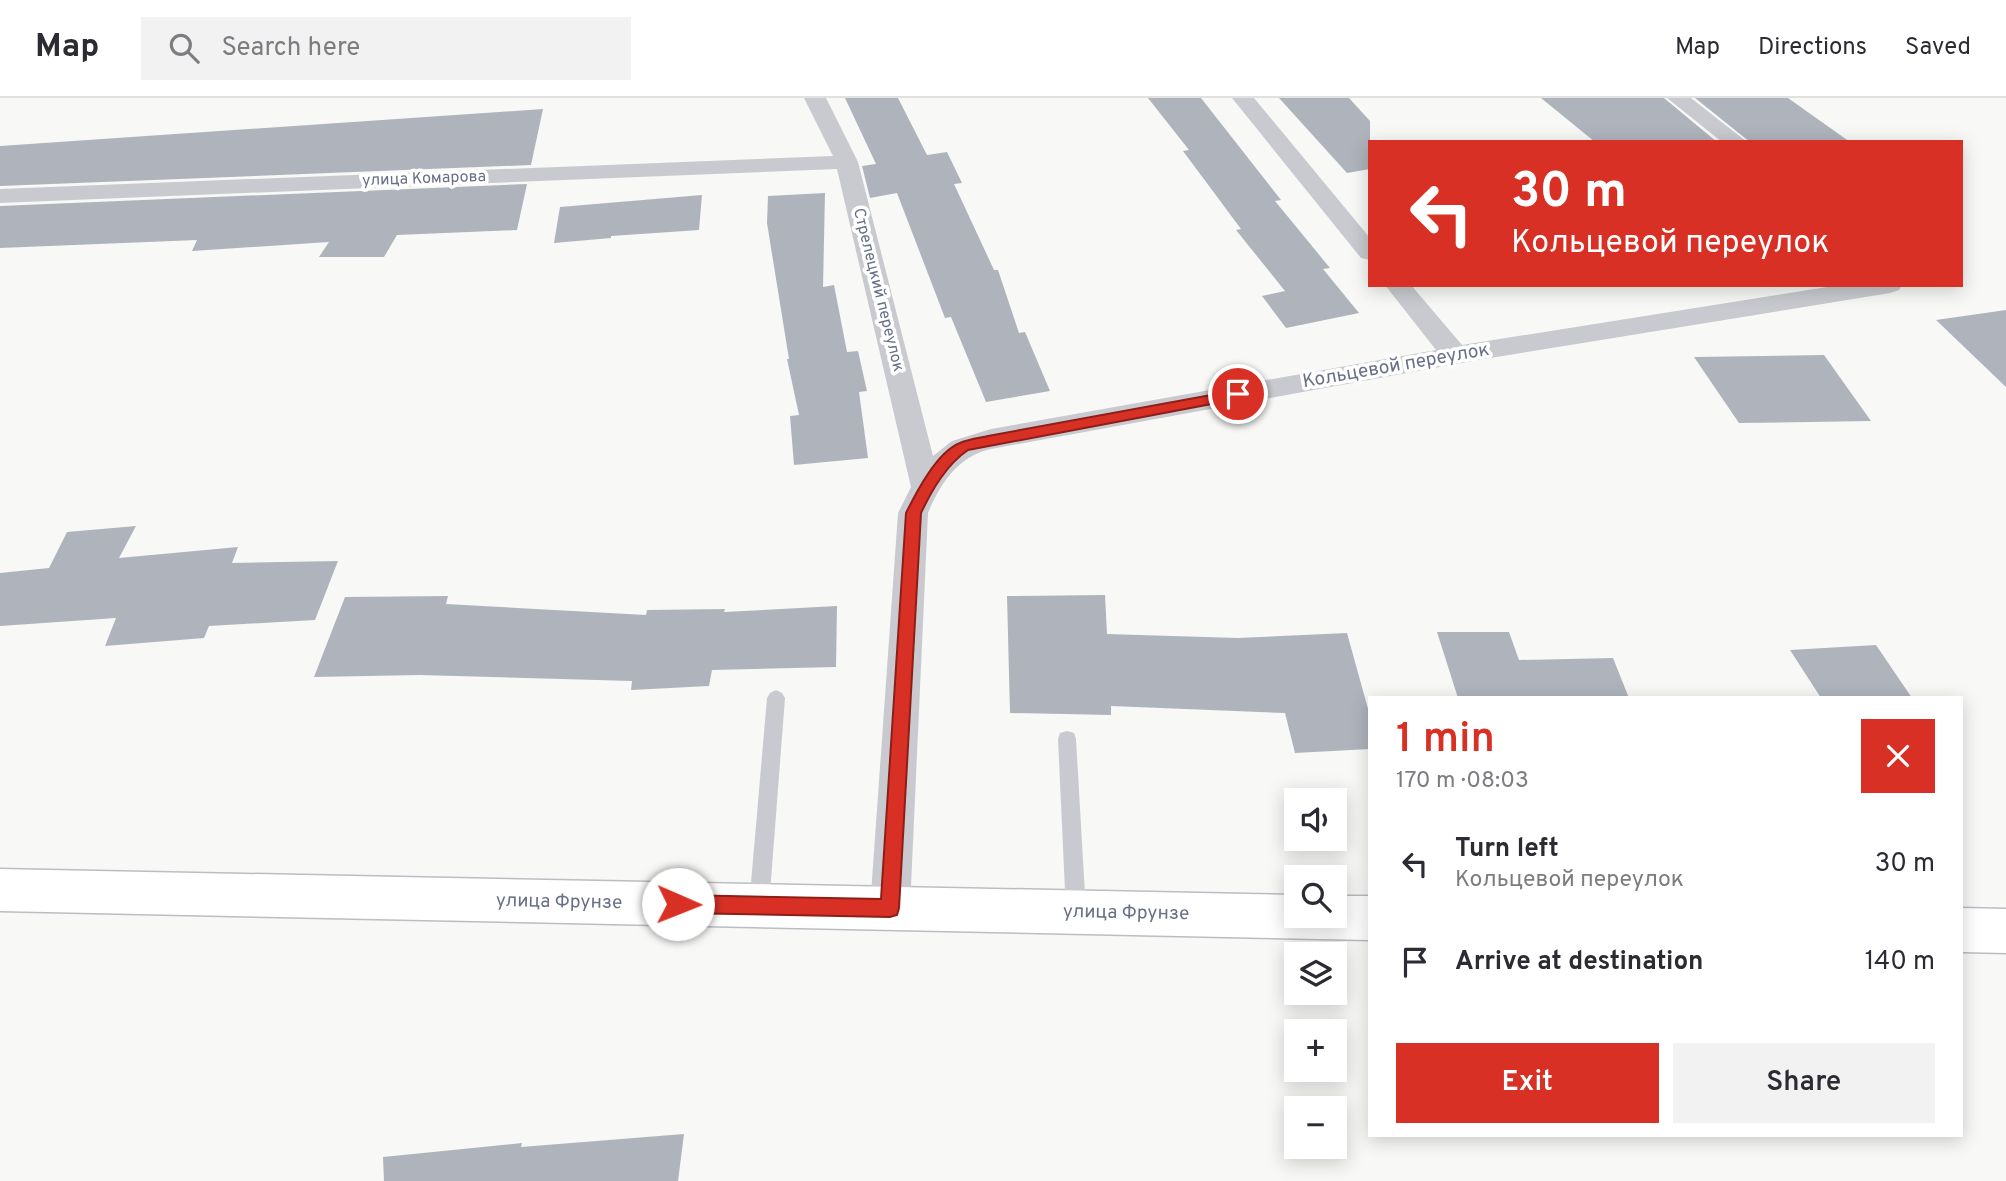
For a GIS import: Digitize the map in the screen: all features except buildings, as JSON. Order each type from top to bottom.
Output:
[{"type":"street","name":"Стрелецкий переулок","points":[[815,98],[847,162],[926,488]]},
{"type":"street","points":[[1243,98],[1368,251]]},
{"type":"street","points":[[1678,98],[1733,140]]},
{"type":"street","name":"улица Комарова","points":[[0,196],[847,162]]},
{"type":"street","points":[[1399,287],[1455,355]]},
{"type":"street","name":"Кольцевой переулок","points":[[890,908],[914,513],[926,488],[952,454],[964,447],[988,440],[1455,355],[1878,287]]},
{"type":"street","name":"улица Фрунзе","points":[[0,890],[1368,918]]},
{"type":"street","points":[[1963,930],[2006,931]]},
{"type":"lane","points":[[759,906],[776,698]]},
{"type":"lane","points":[[1068,739],[1076,912]]},
{"type":"route","points":[[678,904],[890,908],[914,513],[926,488],[952,454],[964,447],[988,440],[1238,394]]}]
